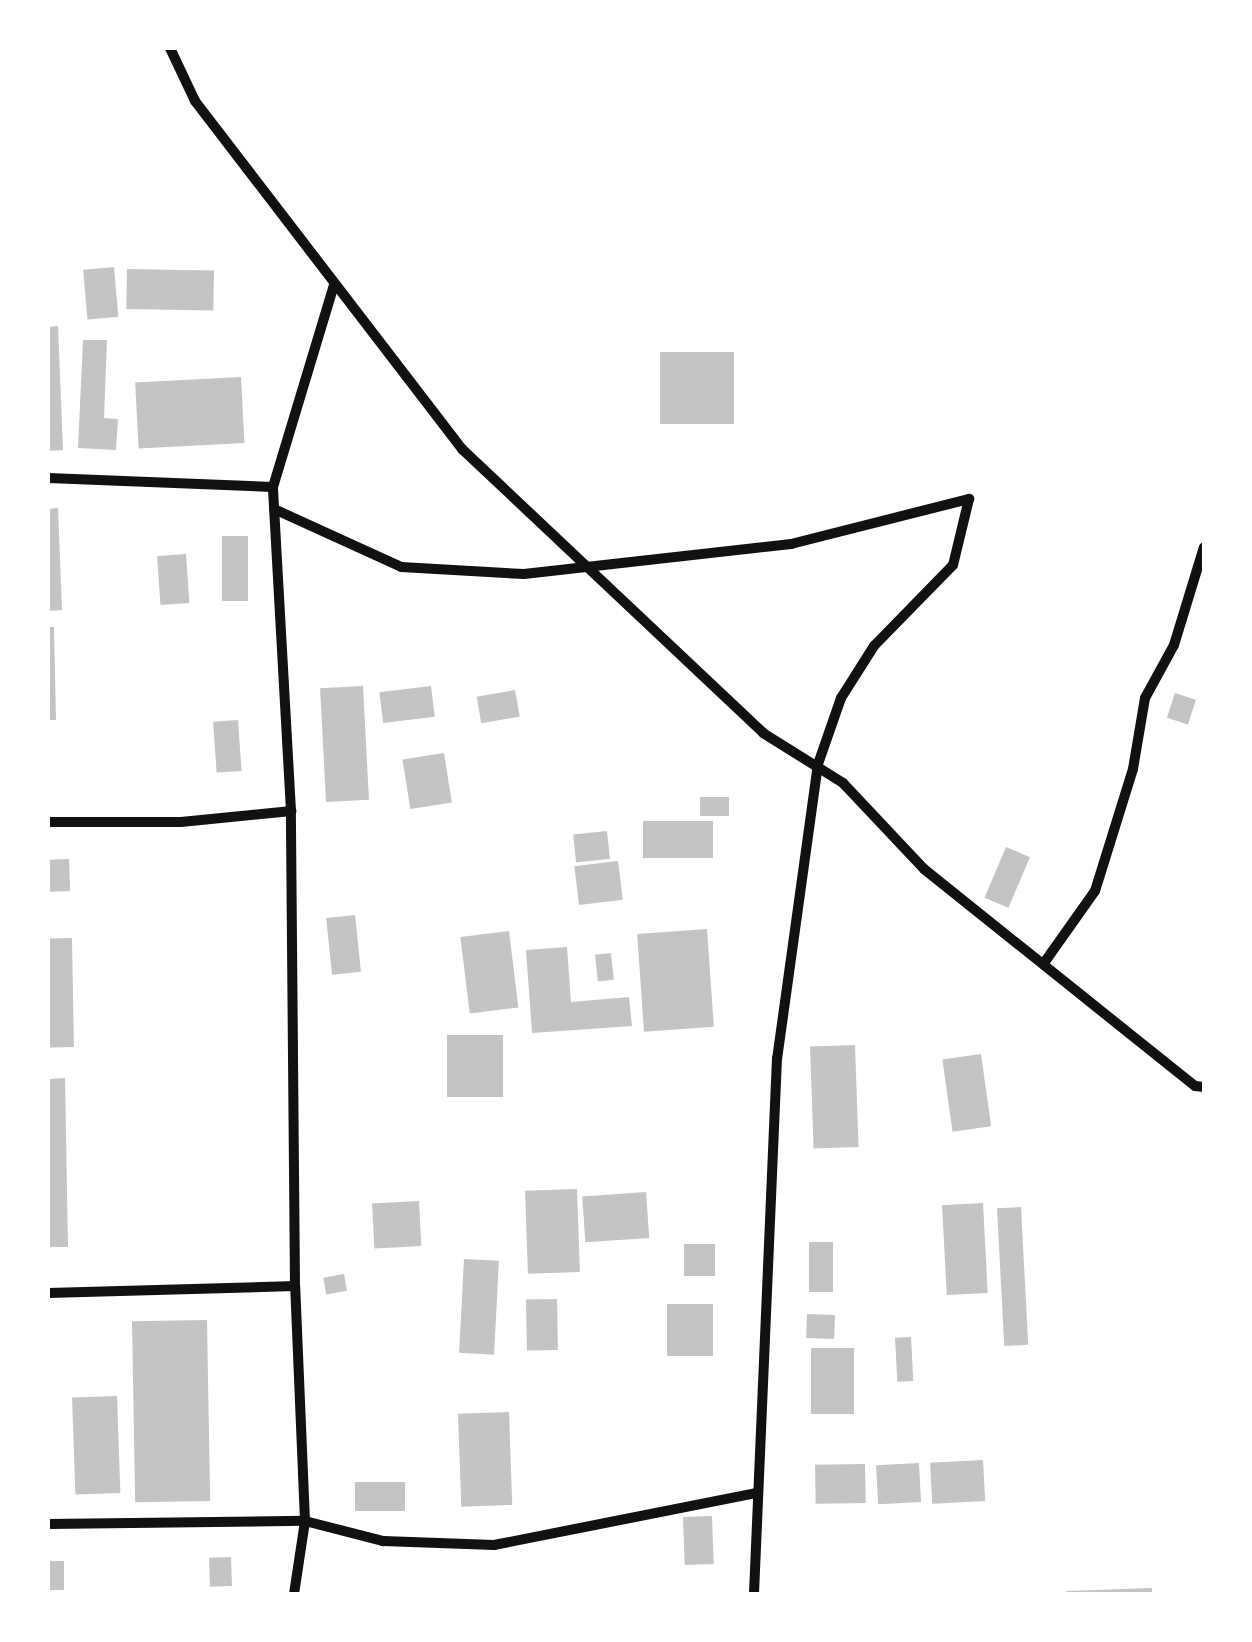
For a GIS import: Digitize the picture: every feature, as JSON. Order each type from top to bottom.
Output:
[{"type":"street","points":[[170,48],[195,102],[462,449],[584,570],[763,733],[818,764],[924,869],[1194,1086],[1204,1088]]},
{"type":"street","points":[[294,1594],[306,1521],[295,1286],[291,812],[273,487],[334,285]]},
{"type":"street","points":[[48,478],[273,487]]},
{"type":"street","points":[[274,509],[401,567],[524,574],[791,544],[970,499],[953,566],[874,646],[841,698],[818,764],[777,1058],[754,1594]]},
{"type":"street","points":[[1044,963],[1095,891],[1133,769],[1145,698],[1174,645],[1204,547]]},
{"type":"street","points":[[48,822],[182,822],[291,812]]},
{"type":"street","points":[[48,1294],[295,1286]]},
{"type":"street","points":[[48,1524],[306,1521],[382,1542],[494,1544],[757,1492]]},
{"type":"building","points":[[114,267],[118,317],[87,320],[83,270]]},
{"type":"building","points":[[127,269],[214,271],[213,311],[126,309]]},
{"type":"building","points":[[58,326],[63,450],[48,451],[48,327]]},
{"type":"building","points":[[83,340],[107,340],[104,418],[118,419],[116,450],[78,448]]},
{"type":"building","points":[[660,352],[734,352],[734,424],[660,424]]},
{"type":"building","points":[[241,377],[244,443],[139,448],[135,383]]},
{"type":"building","points":[[58,508],[62,610],[48,611],[48,509]]},
{"type":"building","points":[[222,536],[248,536],[248,601],[222,601]]},
{"type":"building","points":[[186,554],[189,603],[160,605],[157,556]]},
{"type":"building","points":[[48,627],[54,627],[56,720],[48,720]]},
{"type":"building","points":[[363,686],[369,800],[326,802],[320,688]]},
{"type":"building","points":[[431,686],[435,717],[383,723],[379,692]]},
{"type":"building","points":[[515,690],[520,717],[481,723],[477,697]]},
{"type":"building","points":[[1175,693],[1196,700],[1188,725],[1167,718]]},
{"type":"building","points":[[238,720],[242,771],[217,773],[213,722]]},
{"type":"building","points":[[444,753],[452,802],[410,809],[403,760]]},
{"type":"building","points":[[700,797],[729,797],[729,816],[700,816]]},
{"type":"building","points":[[643,821],[713,821],[713,858],[643,858]]},
{"type":"building","points":[[607,831],[610,859],[576,862],[573,835]]},
{"type":"building","points":[[1006,847],[1030,857],[1008,908],[985,898]]},
{"type":"building","points":[[69,859],[70,891],[49,892],[48,860]]},
{"type":"building","points":[[618,861],[623,900],[579,905],[574,866]]},
{"type":"building","points":[[355,915],[361,972],[332,975],[326,918]]},
{"type":"building","points":[[707,929],[714,1027],[644,1032],[637,934]]},
{"type":"building","points":[[509,931],[518,1007],[470,1013],[460,937]]},
{"type":"building","points":[[48,938],[72,938],[74,1047],[50,1047]]},
{"type":"building","points":[[567,947],[571,1002],[629,997],[632,1026],[532,1033],[526,950]]},
{"type":"building","points":[[611,953],[614,980],[598,982],[595,955]]},
{"type":"building","points":[[447,1035],[503,1035],[503,1097],[447,1097]]},
{"type":"building","points":[[855,1045],[859,1147],[814,1149],[810,1047]]},
{"type":"building","points":[[981,1054],[991,1126],[953,1132],[942,1059]]},
{"type":"building","points":[[65,1078],[68,1247],[48,1247],[48,1079]]},
{"type":"building","points":[[577,1189],[580,1272],[528,1274],[525,1191]]},
{"type":"building","points":[[646,1192],[649,1238],[585,1242],[582,1196]]},
{"type":"building","points":[[419,1201],[421,1246],[374,1248],[372,1203]]},
{"type":"building","points":[[983,1203],[988,1293],[947,1295],[942,1205]]},
{"type":"building","points":[[1021,1207],[1028,1345],[1004,1346],[997,1208]]},
{"type":"building","points":[[809,1242],[833,1242],[833,1292],[809,1292]]},
{"type":"building","points":[[684,1244],[715,1244],[715,1276],[684,1276]]},
{"type":"building","points":[[464,1259],[499,1261],[494,1355],[459,1353]]},
{"type":"building","points":[[344,1274],[347,1291],[326,1294],[323,1278]]},
{"type":"building","points":[[557,1299],[558,1350],[527,1351],[526,1300]]},
{"type":"building","points":[[667,1304],[713,1304],[713,1356],[667,1356]]},
{"type":"building","points":[[807,1314],[835,1315],[834,1339],[806,1338]]},
{"type":"building","points":[[207,1320],[210,1501],[135,1502],[132,1321]]},
{"type":"building","points":[[911,1337],[913,1381],[897,1382],[895,1338]]},
{"type":"building","points":[[811,1348],[854,1348],[854,1414],[811,1414]]},
{"type":"building","points":[[117,1396],[120,1493],[75,1495],[72,1398]]},
{"type":"building","points":[[509,1412],[512,1505],[461,1507],[458,1414]]},
{"type":"building","points":[[983,1460],[985,1501],[932,1504],[930,1463]]},
{"type":"building","points":[[919,1463],[921,1502],[878,1504],[876,1465]]},
{"type":"building","points":[[865,1464],[866,1503],[816,1504],[815,1465]]},
{"type":"building","points":[[355,1482],[405,1482],[405,1511],[355,1511]]},
{"type":"building","points":[[712,1516],[714,1564],[685,1565],[683,1517]]},
{"type":"building","points":[[231,1557],[232,1586],[210,1587],[209,1558]]},
{"type":"building","points":[[48,1561],[64,1561],[64,1590],[48,1590]]},
{"type":"building","points":[[1152,1588],[1152,1594],[1066,1594],[1066,1591]]}]
